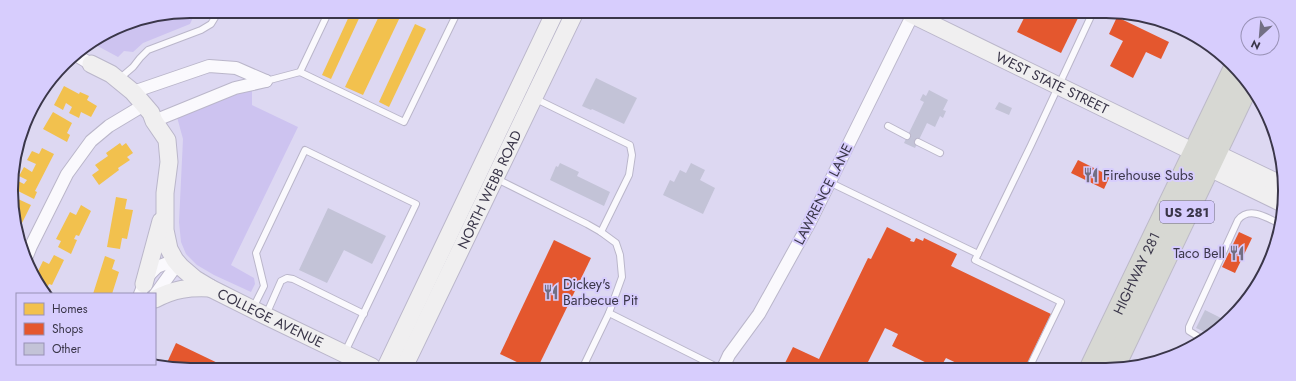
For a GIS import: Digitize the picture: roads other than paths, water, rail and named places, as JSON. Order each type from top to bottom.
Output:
[{"type":"highway","name":"HIGHWAY 281","points":[[1115,363],[1206,158],[1233,75]]},
{"type":"highway","name":"HIGHWAY 281","points":[[1093,363],[1245,89]]},
{"type":"street","name":"NORTH WEBB ROAD","points":[[406,363],[552,18]]},
{"type":"street","name":"NORTH WEBB ROAD","points":[[388,363],[487,174],[533,98],[571,18]]},
{"type":"street","name":"LAWRENCE LANE","points":[[725,363],[729,355],[759,314],[810,222],[910,18]]},
{"type":"street","name":"WEST STATE STREET","points":[[920,18],[1206,158],[1278,201]]},
{"type":"street","points":[[81,58],[111,74],[133,92],[151,113],[154,121],[167,140],[169,162],[164,212],[146,291]]},
{"type":"street","points":[[133,92],[209,66],[236,68],[266,80]]},
{"type":"street","points":[[154,121],[234,88],[266,80]]},
{"type":"street","points":[[28,250],[67,174],[91,142],[109,126],[144,105]]},
{"type":"street","name":"WEST STATE STREET","points":[[1206,158],[1278,184]]},
{"type":"street","points":[[146,291],[173,270],[175,260],[167,243],[164,212]]},
{"type":"street","points":[[146,291],[147,277],[157,267],[175,260]]},
{"type":"street","name":"COLLEGE AVENUE","points":[[175,260],[190,275],[210,288],[364,363]]},
{"type":"street","points":[[156,298],[183,288],[210,288]]},
{"type":"lane","points":[[118,80],[133,68],[148,50],[201,30],[211,24],[214,18]]},
{"type":"lane","points":[[300,72],[326,18]]},
{"type":"lane","points":[[266,80],[300,72],[404,122],[455,18]]},
{"type":"lane","points":[[1031,363],[1061,302],[975,260],[1090,18]]},
{"type":"lane","points":[[533,98],[630,145],[632,155],[629,175],[601,232]]},
{"type":"lane","points":[[888,126],[907,136]]},
{"type":"lane","points":[[918,142],[940,153]]},
{"type":"lane","points":[[259,313],[264,286],[256,253],[305,150],[416,204],[345,354]]},
{"type":"lane","points":[[487,174],[601,232],[616,243],[620,255],[622,277],[609,313],[585,363]]},
{"type":"lane","points":[[829,182],[978,254]]},
{"type":"lane","points":[[1198,336],[1189,331],[1189,327],[1238,220],[1242,215],[1257,213],[1275,222]]},
{"type":"lane","points":[[259,313],[281,281],[287,278],[293,279],[364,314]]},
{"type":"lane","points":[[609,313],[709,363]]},
{"type":"place","name":"Firehouse Subs","points":[[1091,175]]},
{"type":"place","name":"Taco Bell","points":[[1237,253]]},
{"type":"place","name":"Dickey's Barbecue Pit","points":[[551,292]]}]
